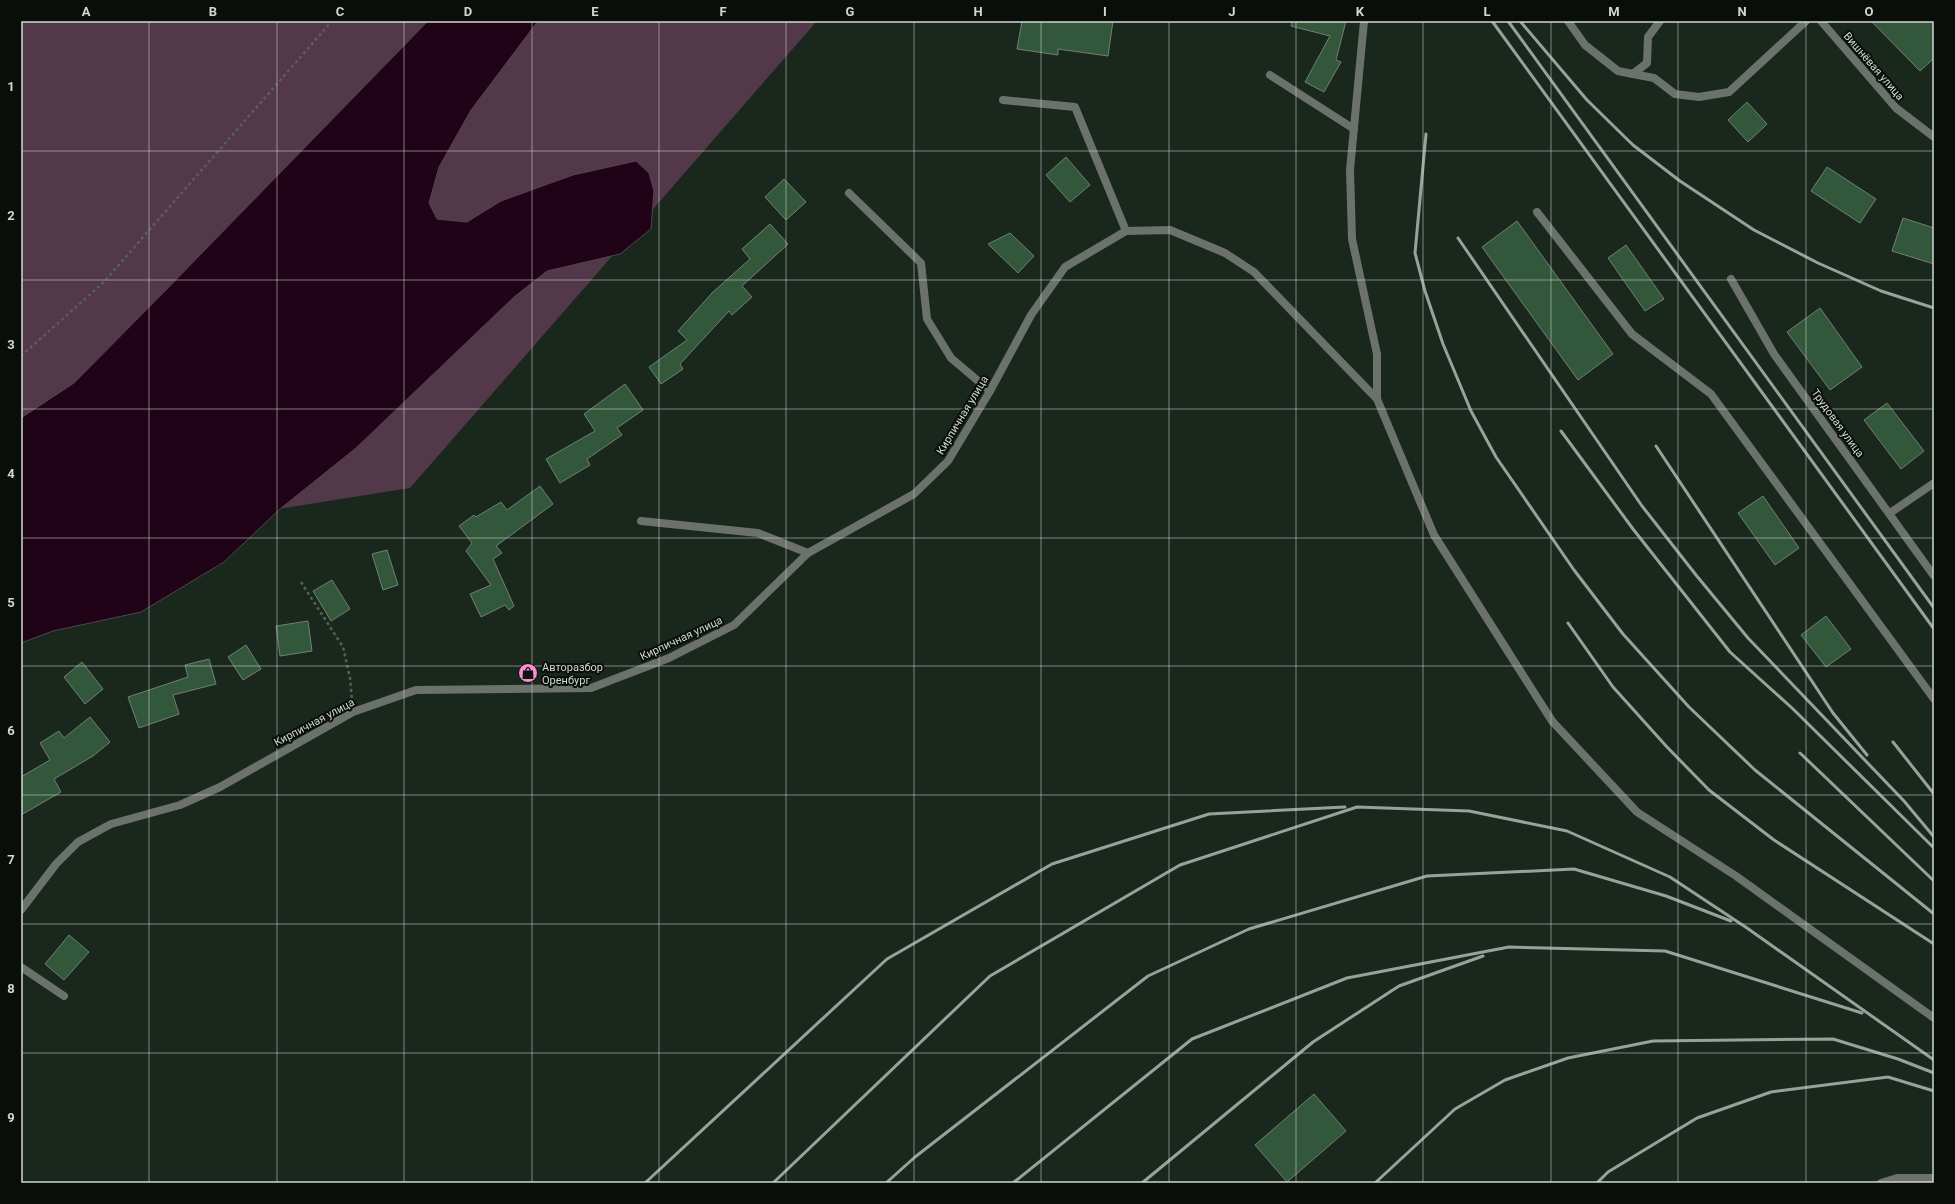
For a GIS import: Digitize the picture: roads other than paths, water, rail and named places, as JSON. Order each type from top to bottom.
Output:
[{"type":"street","points":[[1364,21],[1350,170],[1352,239],[1377,354],[1378,400],[1434,534],[1552,721],[1637,812],[1736,876],[1934,1018]]},
{"type":"street","points":[[1568,21],[1585,45],[1618,71],[1654,78],[1675,94],[1699,97],[1729,92],[1806,21]]},
{"type":"street","points":[[1633,74],[1647,63],[1648,37],[1660,21]]},
{"type":"street","name":"Вишнёвая улица","points":[[1820,21],[1896,108],[1934,137]]},
{"type":"street","points":[[1270,75],[1354,129]]},
{"type":"street","points":[[1003,100],[1075,107],[1126,231]]},
{"type":"street","points":[[850,194],[921,263],[927,319],[951,358],[990,391]]},
{"type":"street","points":[[1538,212],[1632,334],[1711,394],[1934,699]]},
{"type":"street","name":"Кирпичная улица","points":[[21,910],[56,864],[78,842],[111,824],[180,804],[220,787],[353,712],[416,690],[591,688],[669,658],[734,625],[808,553],[914,494],[948,461],[990,391],[1031,315],[1065,267],[1126,231],[1170,230],[1225,253],[1254,272],[1378,400]]},
{"type":"street","name":"Трудовая улица","points":[[1731,279],[1774,354],[1934,576]]},
{"type":"street","points":[[1890,513],[1934,483]]},
{"type":"street","points":[[642,521],[758,533],[808,553]]},
{"type":"street","points":[[21,967],[64,996]]},
{"type":"street","points":[[1881,1183],[1897,1178],[1916,1176],[1934,1178]]},
{"type":"railway","points":[[1492,21],[1934,629]]},
{"type":"railway","points":[[1508,21],[1934,608]]},
{"type":"railway","points":[[1520,21],[1587,100],[1633,145],[1680,181],[1754,230],[1818,263],[1881,291],[1934,308]]},
{"type":"railway","points":[[1426,134],[1415,253],[1425,291],[1443,344],[1471,411],[1496,457],[1574,570],[1623,634],[1689,707],[1755,770],[1934,914]]},
{"type":"railway","points":[[1458,238],[1642,506],[1696,575],[1748,638],[1904,801],[1934,837]]},
{"type":"railway","points":[[1561,431],[1633,529],[1730,652],[1792,708],[1934,848]]},
{"type":"railway","points":[[1656,446],[1833,713],[1867,755]]},
{"type":"railway","points":[[1568,623],[1613,687],[1667,747],[1709,790],[1774,840],[1934,944]]},
{"type":"railway","points":[[1893,742],[1934,794]]},
{"type":"railway","points":[[1800,753],[1934,881]]},
{"type":"railway","points":[[645,1183],[887,959],[1052,864],[1209,814],[1345,807]]},
{"type":"railway","points":[[773,1183],[990,976],[1180,865],[1357,807],[1469,811],[1567,831],[1670,877],[1747,928],[1934,1060]]},
{"type":"railway","points":[[886,1183],[915,1157],[1148,976],[1249,929],[1427,876],[1574,869],[1666,896],[1731,921]]},
{"type":"railway","points":[[1013,1183],[1192,1039],[1347,978],[1509,947],[1665,951],[1862,1013]]},
{"type":"railway","points":[[1142,1183],[1313,1042],[1399,986],[1483,956]]},
{"type":"railway","points":[[1375,1183],[1455,1109],[1505,1080],[1568,1058],[1653,1041],[1833,1039],[1898,1059],[1934,1073]]},
{"type":"railway","points":[[1597,1183],[1608,1172],[1697,1118],[1771,1092],[1888,1077],[1934,1091]]},
{"type":"place","name":"Авторазбор Оренбург","points":[[528,673]]}]
